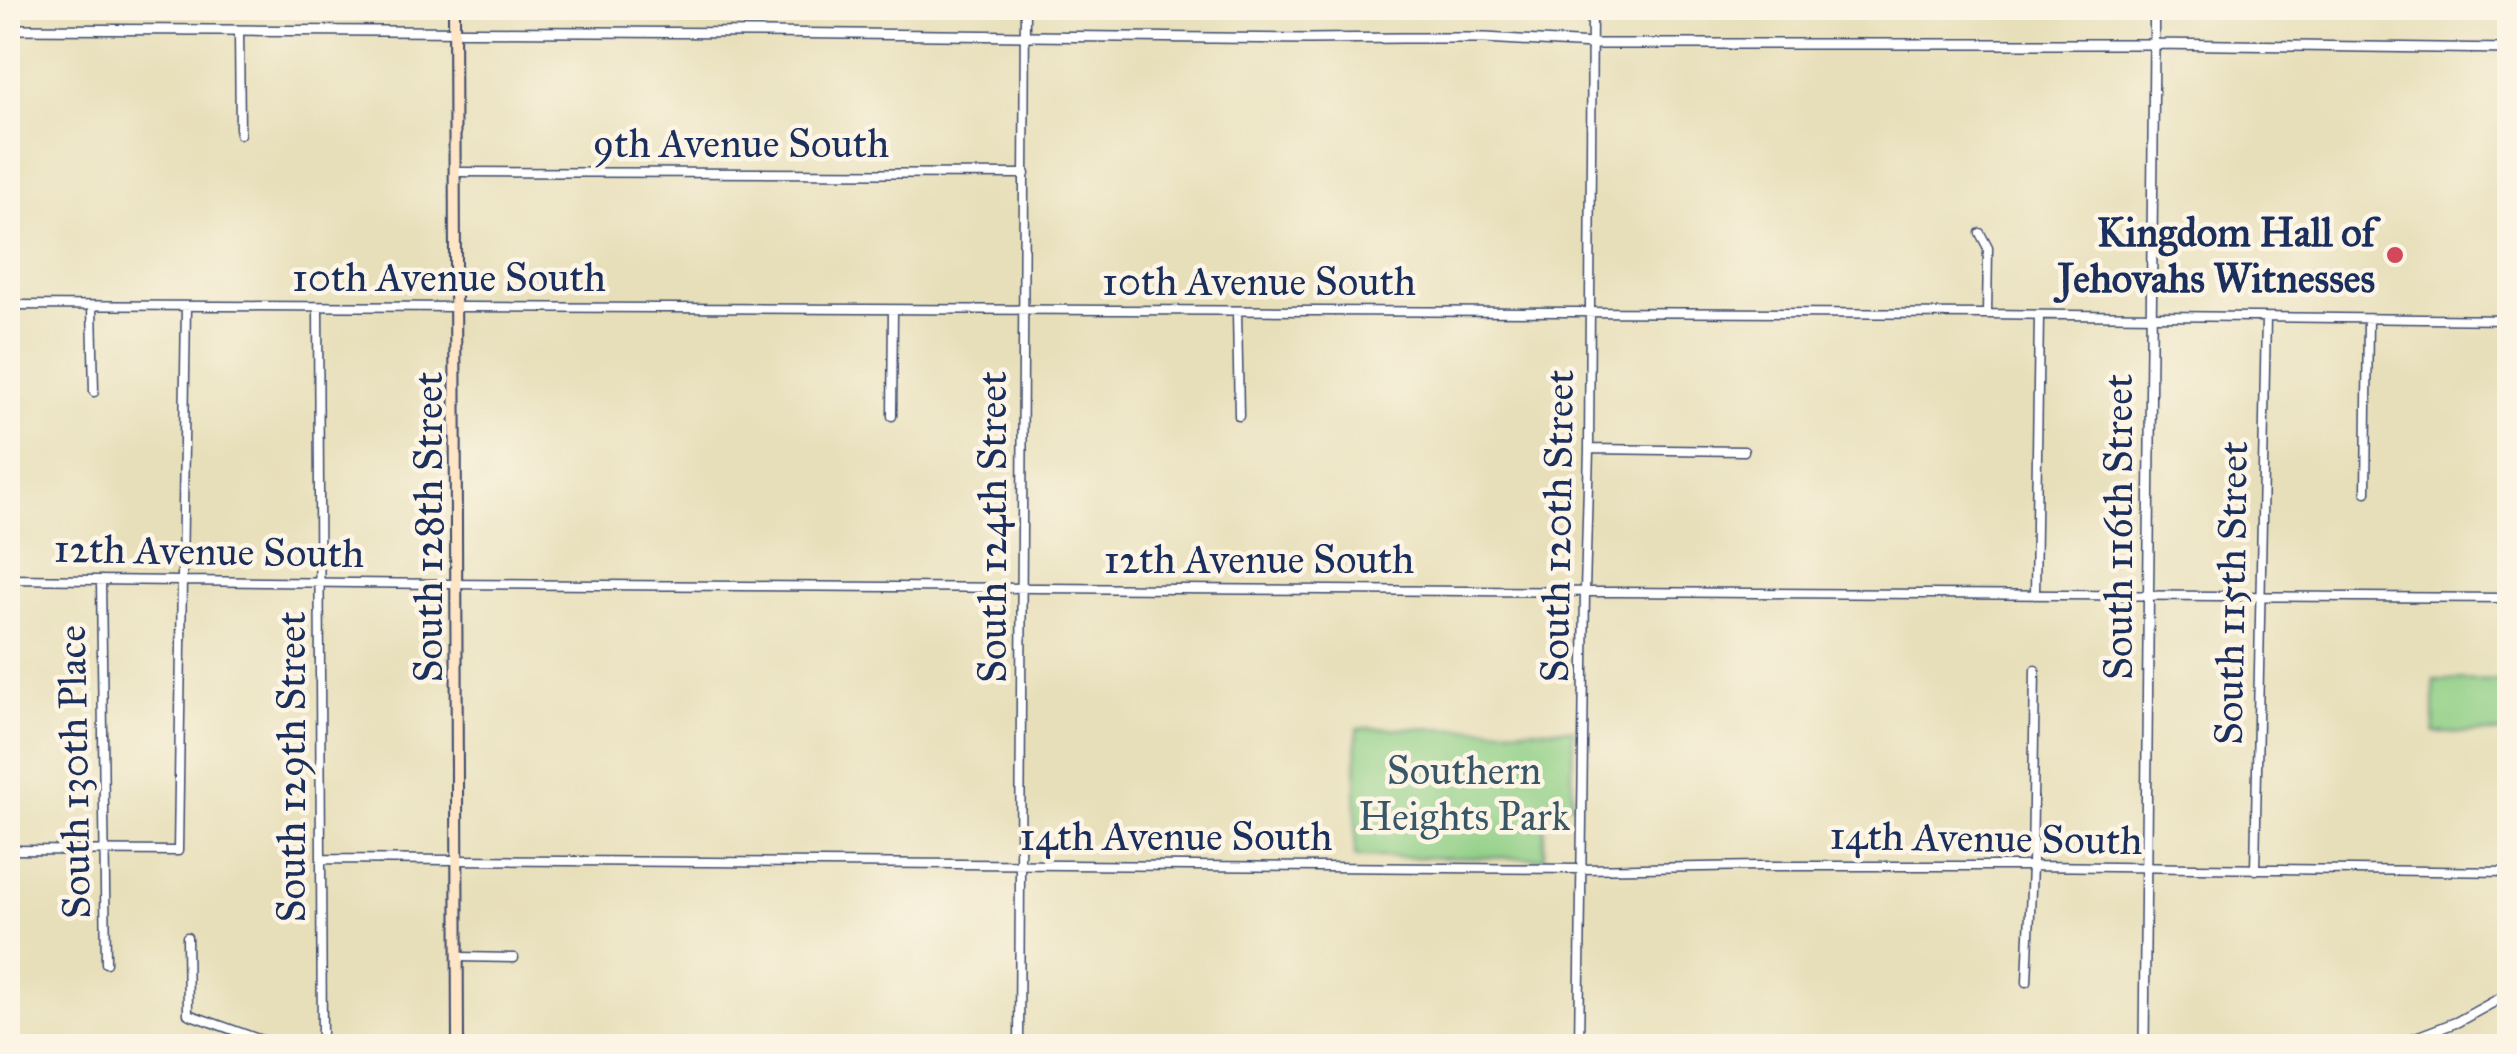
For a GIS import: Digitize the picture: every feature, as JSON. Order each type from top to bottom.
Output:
[{"type":"main road","name":"South 128th Street","points":[[454,8],[458,1046]]},
{"type":"street","name":"South 124th Street","points":[[1019,1046],[1025,8]]},
{"type":"street","name":"South 120th Street","points":[[1578,1046],[1590,449],[1592,8]]},
{"type":"street","name":"South 116th Street","points":[[2144,1046],[2154,8]]},
{"type":"street","points":[[8,28],[2510,49]]},
{"type":"street","points":[[240,30],[240,134]]},
{"type":"street","name":"9th Avenue South","points":[[456,172],[1025,174]]},
{"type":"street","points":[[1980,233],[1988,248],[1987,314]]},
{"type":"street","name":"10th Avenue South","points":[[8,305],[2510,320]]},
{"type":"street","points":[[92,306],[94,392]]},
{"type":"street","points":[[8,850],[178,851],[186,306]]},
{"type":"street","name":"South 129th Street","points":[[318,307],[322,1046]]},
{"type":"street","points":[[892,416],[893,310]]},
{"type":"street","points":[[1237,312],[1239,416]]},
{"type":"street","points":[[2035,594],[2038,315]]},
{"type":"street","name":"South 115th Street","points":[[2255,870],[2266,318]]},
{"type":"street","points":[[2366,492],[2368,319]]},
{"type":"street","points":[[1590,449],[1744,451]]},
{"type":"street","name":"12th Avenue South","points":[[8,579],[2510,598]]},
{"type":"street","name":"South 130th Place","points":[[102,580],[106,963]]},
{"type":"street","points":[[2027,982],[2035,670]]},
{"type":"street","name":"14th Avenue South","points":[[321,859],[1581,870],[2032,866],[2510,872]]},
{"type":"street","points":[[188,938],[188,1014],[278,1046]]},
{"type":"street","points":[[459,957],[514,958]]},
{"type":"street","points":[[2393,1046],[2457,1022],[2510,992]]},
{"type":"green space","points":[[2434,680],[2509,681],[2509,733],[2434,733]]},
{"type":"green space","name":"Southern Heights Park","points":[[1357,728],[1573,729],[1572,804],[1544,804],[1544,858],[1355,857]]},
{"type":"place","name":"Kingdom Hall of Jehovahs Witnesses","points":[[2395,255]]}]
